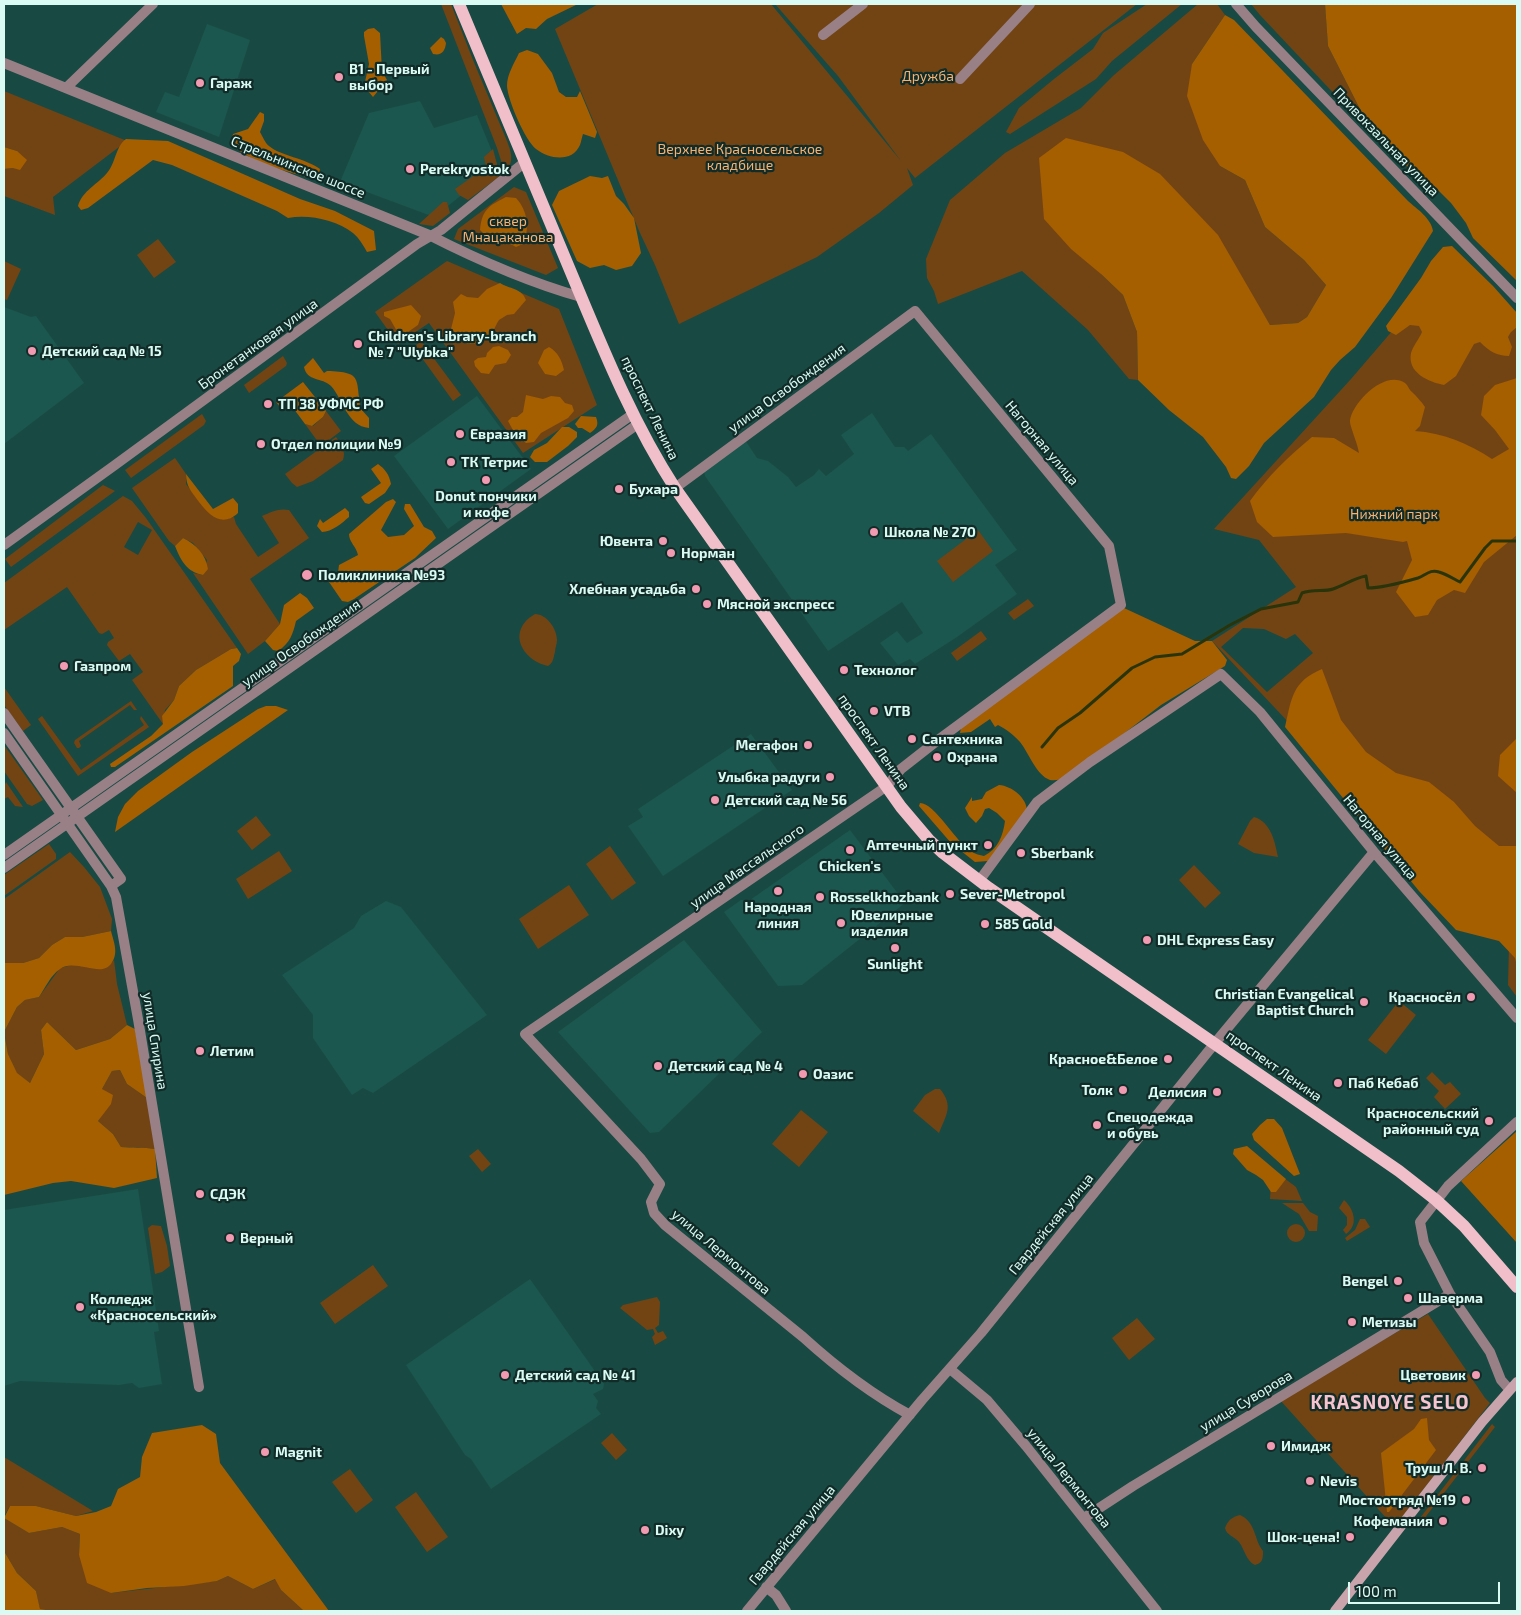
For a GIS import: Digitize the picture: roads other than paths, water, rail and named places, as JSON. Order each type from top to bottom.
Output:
[{"type":"main road","name":"проспект Ленина","points":[[459,4],[581,297],[654,455],[675,488],[901,807],[929,840],[980,881],[1399,1171],[1436,1200],[1464,1226],[1517,1287]]},
{"type":"main road","points":[[1335,1611],[1482,1422],[1517,1382]]},
{"type":"street","points":[[66,88],[153,4]]},
{"type":"street","points":[[823,35],[862,4]]},
{"type":"street","points":[[960,79],[1030,4]]},
{"type":"street","name":"Привокзальная улица","points":[[1236,4],[1517,298]]},
{"type":"street","name":"Стрельнинское шоссе","points":[[4,63],[429,235],[488,264],[581,297]]},
{"type":"street","name":"Бронетанковая улица","points":[[4,545],[429,235],[441,230],[525,162]]},
{"type":"street","name":"улица Освобождения","points":[[675,488],[915,311]]},
{"type":"street","name":"Нагорная улица","points":[[915,311],[1109,546],[1121,605]]},
{"type":"street","name":"улица Освобождения","points":[[4,855],[69,815],[636,419]]},
{"type":"street","name":"улица Массальского","points":[[526,1034],[887,786],[900,769],[1121,605]]},
{"type":"street","name":"Нагорная улица","points":[[980,881],[1037,802],[1090,762],[1221,674],[1260,712],[1374,852],[1517,1018]]},
{"type":"street","name":"улица Спирина","points":[[4,713],[69,815],[116,897],[199,1387]]},
{"type":"street","name":"улица Спирина","points":[[4,732],[121,879],[111,886]]},
{"type":"street","name":"улица Освобождения","points":[[4,868],[69,815]]},
{"type":"street","name":"Гвардейская улица","points":[[747,1611],[910,1415],[981,1333],[1214,1043],[1374,852]]},
{"type":"street","name":"улица Лермонтова","points":[[526,1034],[641,1159],[660,1184],[651,1202],[654,1213],[665,1225],[824,1356],[882,1400],[910,1415]]},
{"type":"street","points":[[1509,1389],[1501,1380],[1490,1352],[1450,1294],[1424,1243],[1420,1222],[1448,1186],[1517,1122]]},
{"type":"street","name":"улица Суворова","points":[[1084,1518],[1133,1486],[1450,1294]]},
{"type":"street","name":"улица Лермонтова","points":[[950,1369],[987,1400],[1084,1518],[1157,1611]]},
{"type":"street","points":[[766,1587],[776,1596],[786,1611]]},
{"type":"waterway","points":[[1042,747],[1058,728],[1080,713],[1132,668],[1155,657],[1182,654],[1261,609],[1298,602],[1302,593],[1330,590],[1366,576],[1368,588],[1386,586],[1418,578],[1433,571],[1442,573],[1460,582],[1492,541],[1517,541]]},
{"type":"place","name":"В1 - Первый выбор","points":[[339,77]]},
{"type":"place","name":"Гараж","points":[[200,83]]},
{"type":"place","name":"Perekryostok","points":[[410,169]]},
{"type":"place","name":"Children's Library-branch № 7 \"Ulybka\"","points":[[358,344]]},
{"type":"place","name":"Детский сад № 15","points":[[32,351]]},
{"type":"place","name":"ТП 38 УФМС РФ","points":[[268,404]]},
{"type":"place","name":"Евразия","points":[[460,434]]},
{"type":"place","name":"Отдел полиции №9","points":[[261,444]]},
{"type":"place","name":"ТК Тетрис","points":[[451,462]]},
{"type":"place","name":"Donut пончики и кофе","points":[[486,480]]},
{"type":"place","name":"Бухара","points":[[619,489]]},
{"type":"place","name":"Школа № 270","points":[[874,532]]},
{"type":"place","name":"Ювента","points":[[663,541]]},
{"type":"place","name":"Норман","points":[[671,553]]},
{"type":"place","name":"Поликлиника №93","points":[[307,575]]},
{"type":"place","name":"Хлебная усадьба","points":[[696,589]]},
{"type":"place","name":"Мясной экспресс","points":[[707,604]]},
{"type":"place","name":"Газпром","points":[[64,666]]},
{"type":"place","name":"Технолог","points":[[844,670]]},
{"type":"place","name":"VTB","points":[[874,711]]},
{"type":"place","name":"Сантехника","points":[[912,739]]},
{"type":"place","name":"Мегафон","points":[[808,745]]},
{"type":"place","name":"Охрана","points":[[937,757]]},
{"type":"place","name":"Улыбка радуги","points":[[830,777]]},
{"type":"place","name":"Детский сад № 56","points":[[715,800]]},
{"type":"place","name":"Аптечный пункт","points":[[988,845]]},
{"type":"place","name":"Chicken's","points":[[850,850]]},
{"type":"place","name":"Sberbank","points":[[1021,853]]},
{"type":"place","name":"Народная линия","points":[[778,891]]},
{"type":"place","name":"Sever-Metropol","points":[[950,894]]},
{"type":"place","name":"Rosselkhozbank","points":[[820,897]]},
{"type":"place","name":"Ювелирные изделия","points":[[841,923]]},
{"type":"place","name":"585 Gold","points":[[985,924]]},
{"type":"place","name":"DHL Express Easy","points":[[1147,940]]},
{"type":"place","name":"Sunlight","points":[[895,948]]},
{"type":"place","name":"Красносёл","points":[[1471,997]]},
{"type":"place","name":"Christian Evangelical Baptist Church","points":[[1364,1002]]},
{"type":"place","name":"Летим","points":[[200,1051]]},
{"type":"place","name":"Красное&Белое","points":[[1168,1059]]},
{"type":"place","name":"Детский сад № 4","points":[[658,1066]]},
{"type":"place","name":"Оазис","points":[[803,1074]]},
{"type":"place","name":"Паб Кебаб","points":[[1338,1083]]},
{"type":"place","name":"Толк","points":[[1123,1090]]},
{"type":"place","name":"Делисия","points":[[1217,1092]]},
{"type":"place","name":"Красносельский районный суд","points":[[1489,1121]]},
{"type":"place","name":"Спецодежда и обувь","points":[[1097,1125]]},
{"type":"place","name":"СДЭК","points":[[200,1194]]},
{"type":"place","name":"Верный","points":[[230,1238]]},
{"type":"place","name":"Bengel","points":[[1398,1281]]},
{"type":"place","name":"Шаверма","points":[[1408,1298]]},
{"type":"place","name":"Колледж «Красносельский»","points":[[80,1307]]},
{"type":"place","name":"Метизы","points":[[1352,1322]]},
{"type":"place","name":"Детский сад № 41","points":[[505,1375]]},
{"type":"place","name":"Цветовик","points":[[1476,1375]]},
{"type":"place","name":"Имидж","points":[[1271,1446]]},
{"type":"place","name":"Magnit","points":[[265,1452]]},
{"type":"place","name":"Труш Л. В.","points":[[1482,1468]]},
{"type":"place","name":"Nevis","points":[[1310,1481]]},
{"type":"place","name":"Мостоотряд №19","points":[[1466,1500]]},
{"type":"place","name":"Кофемания","points":[[1443,1521]]},
{"type":"place","name":"Dixy","points":[[645,1530]]},
{"type":"place","name":"Шок-цена!","points":[[1350,1537]]},
{"type":"district","name":"KRASNOYE SELO","points":[[1390,1403]]},
{"type":"park label","name":"Дружба","points":[[928,76]]},
{"type":"park label","name":"Верхнее Красносельское кладбище","points":[[740,158]]},
{"type":"park label","name":"сквер Мнацаканова","points":[[508,230]]},
{"type":"park label","name":"Нижний парк","points":[[1394,514]]}]
